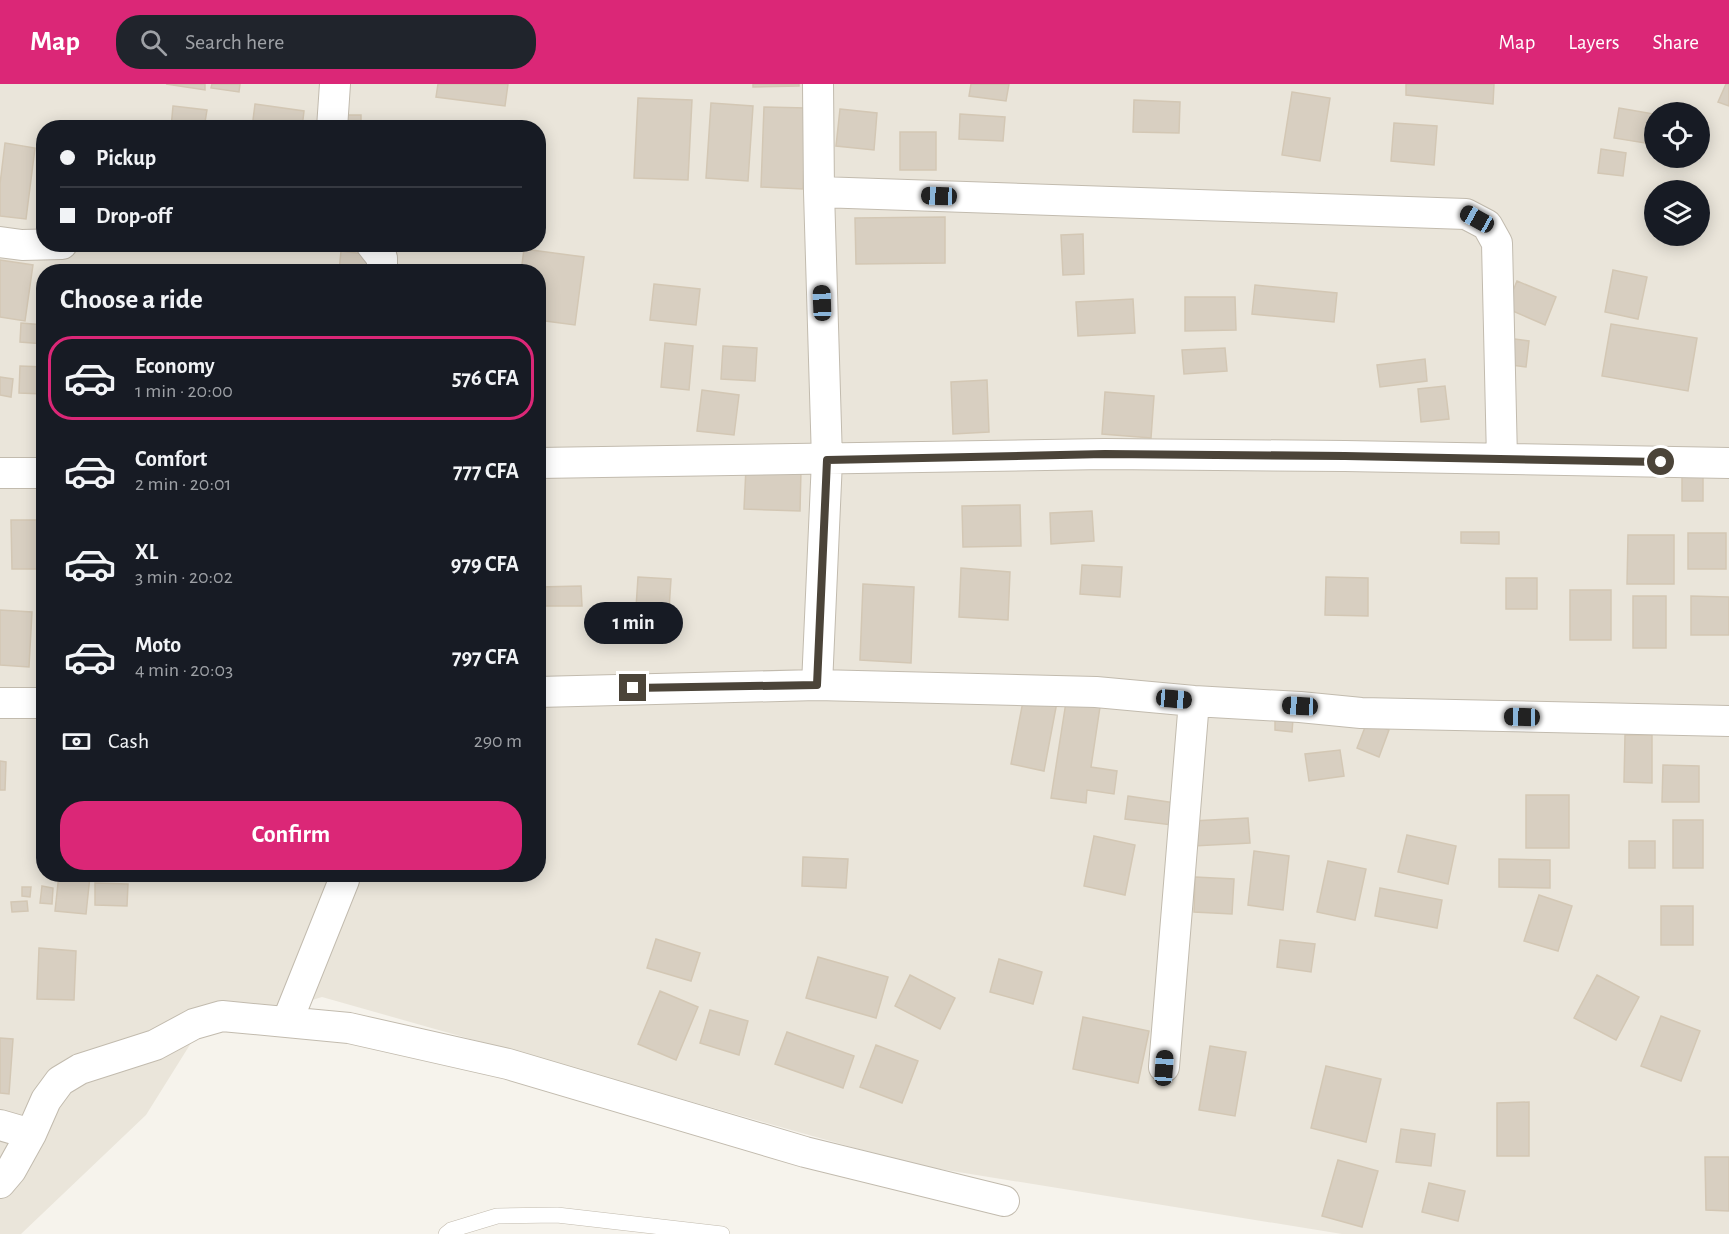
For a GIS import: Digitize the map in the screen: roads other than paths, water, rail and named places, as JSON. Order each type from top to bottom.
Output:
[{"type":"street","points":[[333,120],[335,84]]},
{"type":"street","points":[[817,685],[827,460],[818,84]]},
{"type":"street","points":[[819,192],[1466,214],[1487,225],[1497,243],[1502,459]]},
{"type":"street","points":[[0,242],[36,245]]},
{"type":"street","points":[[546,463],[1105,454],[1729,463]]},
{"type":"street","points":[[0,473],[36,473]]},
{"type":"street","points":[[546,692],[817,685],[1096,692],[1194,701],[1300,706],[1361,713],[1729,721]]},
{"type":"street","points":[[1164,1068],[1194,701]]},
{"type":"street","points":[[0,703],[36,703]]},
{"type":"street","points":[[287,1022],[343,882]]},
{"type":"street","points":[[0,1183],[11,1170],[46,1100],[60,1081],[80,1069],[155,1045],[194,1024],[222,1016],[349,1028],[508,1064],[806,1152],[1004,1201]]},
{"type":"street","points":[[0,1125],[31,1134]]},
{"type":"lane","points":[[446,1234],[451,1230],[497,1216],[557,1215],[722,1234]]}]
